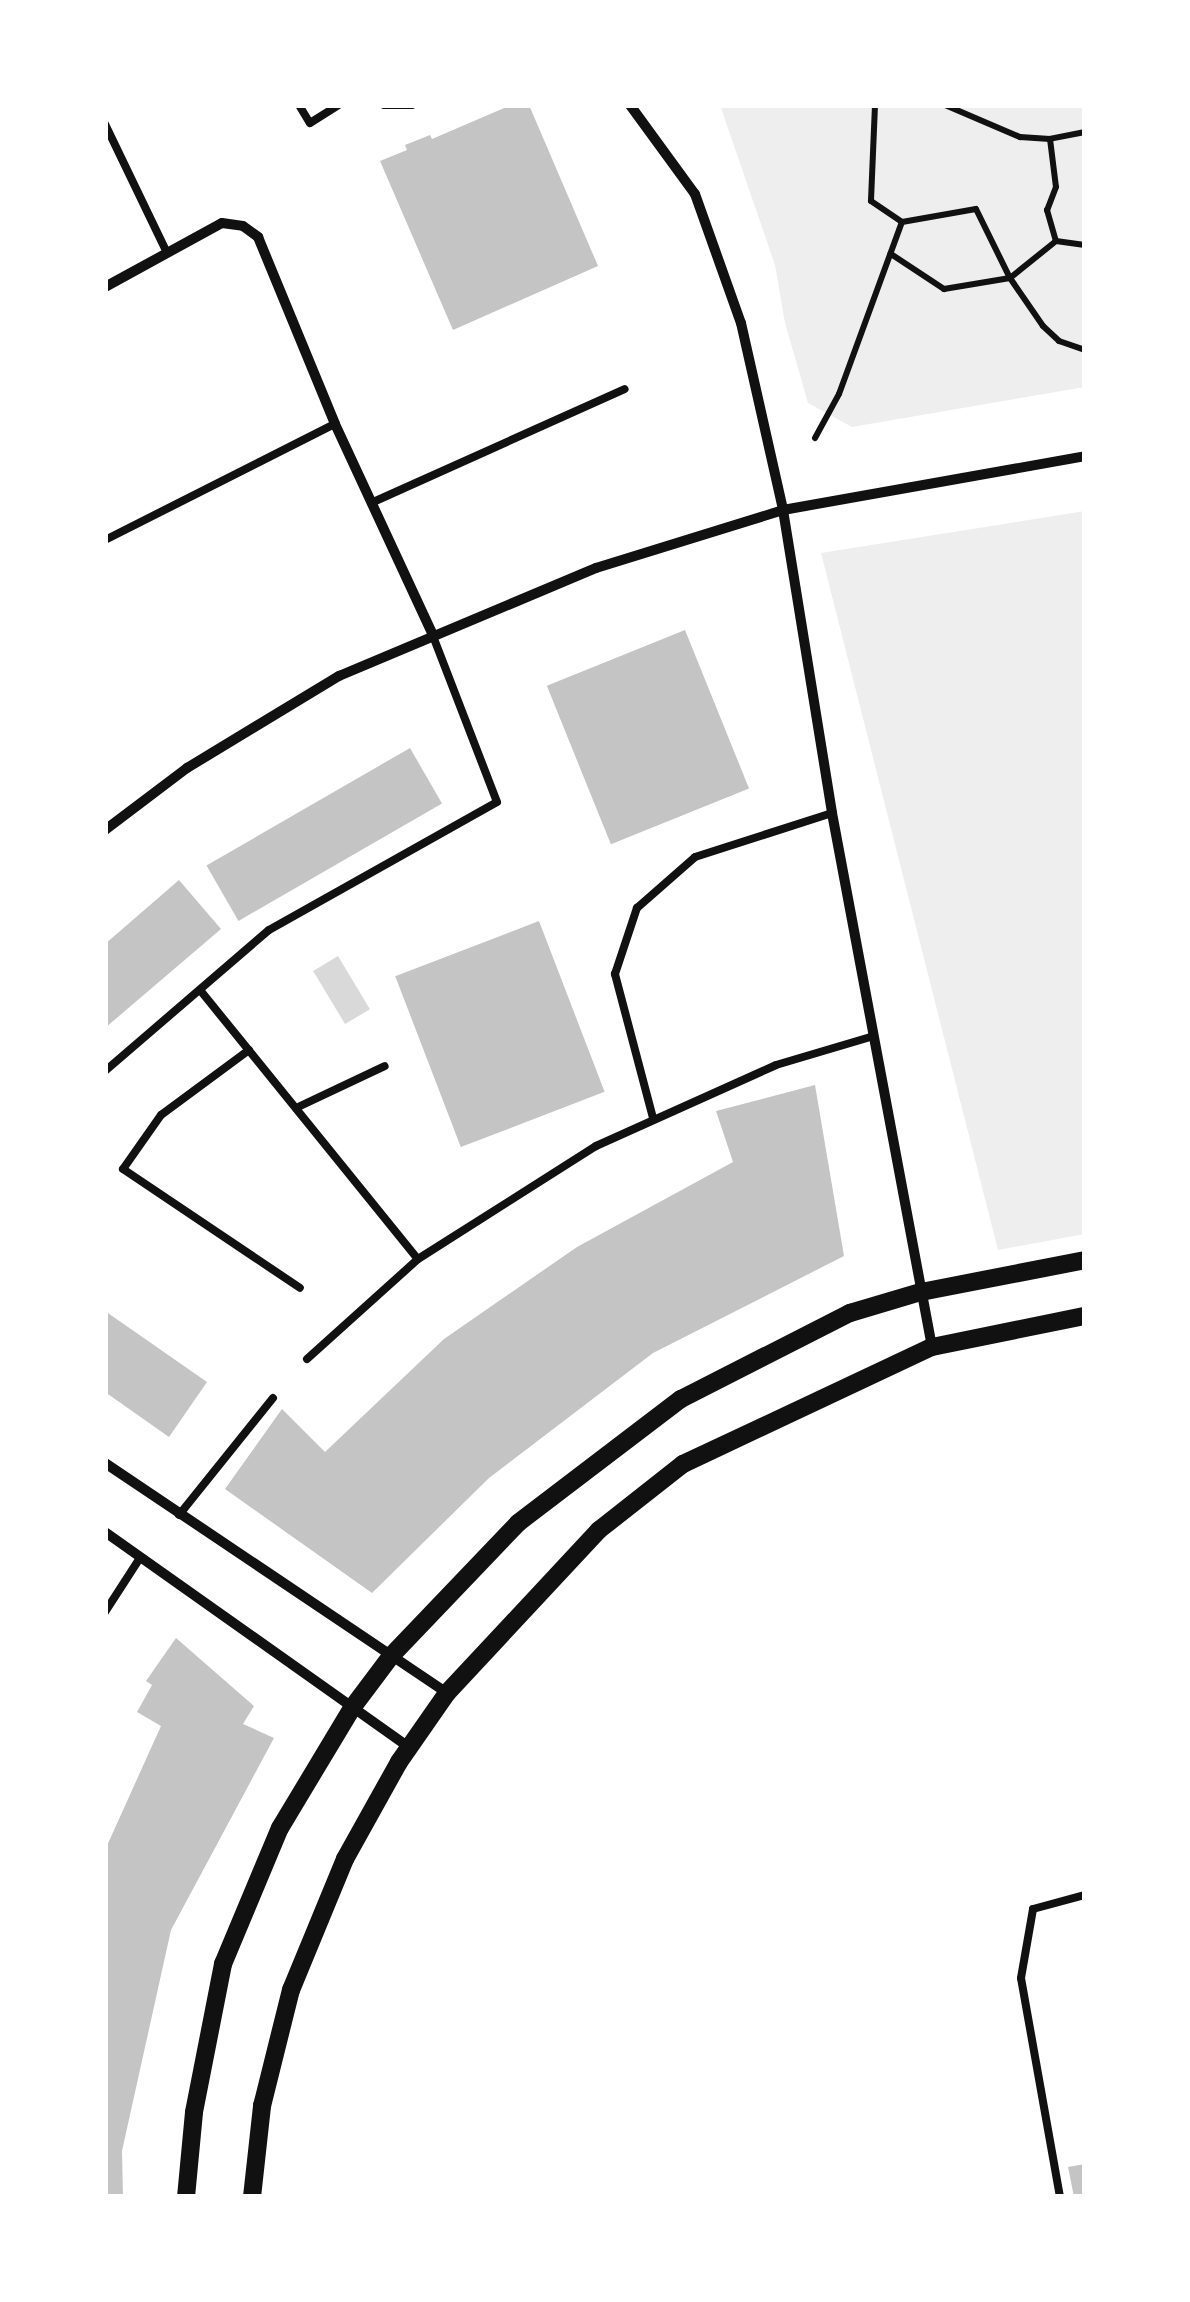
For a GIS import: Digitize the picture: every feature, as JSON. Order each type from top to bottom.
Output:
[{"type":"street","points":[[630,105],[695,194],[741,323],[783,510],[832,813],[932,1348]]},
{"type":"street","points":[[105,286],[222,223],[243,226],[258,237],[335,424],[432,634]]},
{"type":"street","points":[[105,830],[188,768],[339,676],[596,568],[783,510],[1085,456]]},
{"type":"street","points":[[186,2197],[194,2112],[223,1964],[280,1828],[352,1708],[391,1656],[518,1522],[681,1398],[850,1313],[922,1292],[1085,1260]]},
{"type":"street","points":[[252,2197],[262,2106],[292,1990],[345,1859],[447,1693],[599,1530],[682,1464],[932,1348],[1085,1316]]},
{"type":"street","points":[[105,1463],[178,1516],[447,1693]]},
{"type":"street","points":[[105,1532],[410,1748]]},
{"type":"lane","points":[[300,105],[310,123],[339,105]]},
{"type":"lane","points":[[384,105],[412,105]]},
{"type":"lane","points":[[105,124],[166,251]]},
{"type":"lane","points":[[371,503],[626,389]]},
{"type":"lane","points":[[105,540],[335,424]]},
{"type":"lane","points":[[105,1071],[269,930],[497,802],[432,634]]},
{"type":"lane","points":[[652,1118],[615,974],[637,908],[695,858],[832,813]]},
{"type":"lane","points":[[200,990],[418,1259]]},
{"type":"lane","points":[[307,1359],[418,1259],[540,1178],[652,1118],[776,1066],[874,1036]]},
{"type":"lane","points":[[248,1050],[161,1115],[123,1169],[300,1288]]},
{"type":"lane","points":[[296,1108],[386,1066]]},
{"type":"lane","points":[[178,1516],[273,1398]]},
{"type":"lane","points":[[105,1612],[140,1558]]},
{"type":"lane","points":[[1060,2197],[1020,1978],[1033,1909],[1085,1895]]},
{"type":"path","points":[[875,105],[871,202],[902,222],[976,209],[1010,278],[1043,326],[1059,340],[1085,350]]},
{"type":"path","points":[[945,105],[1020,136],[1050,139],[1085,132]]},
{"type":"path","points":[[1050,139],[1056,187],[1047,210],[1056,241]]},
{"type":"path","points":[[815,438],[840,394],[902,222]]},
{"type":"path","points":[[891,254],[944,289],[1010,278],[1056,241],[1085,245]]},
{"type":"shaded area","points":[[720,105],[1085,105],[1085,387],[852,427],[808,403],[785,323],[775,265]]},
{"type":"shaded area","points":[[1085,511],[1085,1234],[998,1250],[821,553]]},
{"type":"shaded area","points":[[338,956],[370,1009],[345,1024],[313,971]]},
{"type":"building","points":[[511,105],[529,105],[598,266],[453,330],[380,161],[407,150],[405,145],[430,135],[432,139]]},
{"type":"building","points":[[685,630],[749,789],[611,844],[547,686]]},
{"type":"building","points":[[410,748],[442,803],[238,921],[206,866]]},
{"type":"building","points":[[179,880],[221,929],[105,1028],[105,944]]},
{"type":"building","points":[[539,921],[605,1092],[461,1147],[395,976]]},
{"type":"building","points":[[815,1085],[844,1256],[653,1353],[489,1478],[372,1593],[225,1489],[282,1409],[325,1452],[444,1339],[577,1247],[733,1162],[716,1111]]},
{"type":"building","points":[[105,1311],[207,1382],[169,1437],[105,1392]]},
{"type":"building","points":[[176,1638],[254,1706],[243,1724],[274,1738],[171,1930],[122,2151],[123,2197],[105,2197],[105,1850],[161,1726],[137,1712],[152,1685],[146,1681]]},
{"type":"building","points":[[1085,2164],[1085,2197],[1074,2197],[1068,2167]]}]
